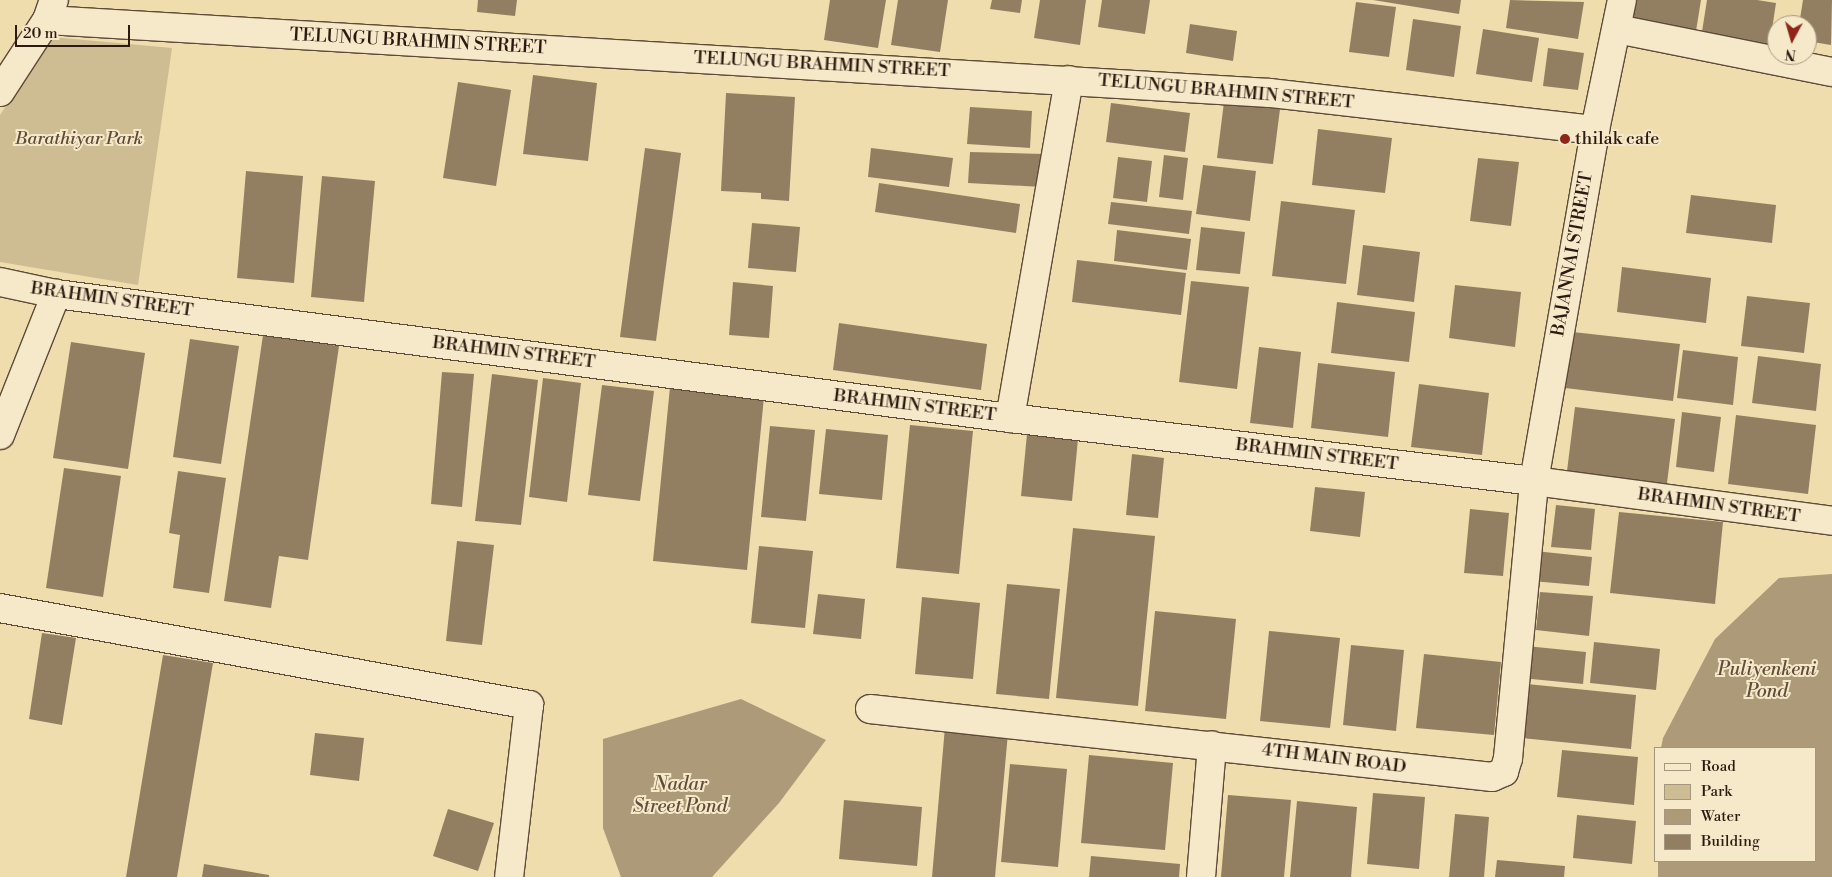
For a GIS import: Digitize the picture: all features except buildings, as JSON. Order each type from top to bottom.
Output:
[{"type":"street","name":"BAJANNAI STREET","points":[[1534,481],[1595,130],[1622,0]]},
{"type":"street","points":[[0,92],[51,10]]},
{"type":"street","name":"TELUNGU BRAHMIN STREET","points":[[51,10],[1270,93],[1595,130]]},
{"type":"street","points":[[1617,29],[1832,72]]},
{"type":"street","points":[[1010,418],[1069,80]]},
{"type":"street","name":"BRAHMIN STREET","points":[[0,282],[56,294],[1010,418],[1534,481],[1832,521]]},
{"type":"street","points":[[0,435],[56,294]]},
{"type":"street","name":"4TH MAIN ROAD","points":[[870,709],[1492,777],[1504,772],[1508,765],[1534,481]]},
{"type":"street","points":[[0,608],[530,705],[509,877]]},
{"type":"street","points":[[1201,877],[1212,745]]},
{"type":"green space","name":"Barathiyar Park","points":[[52,37],[172,48],[138,285],[0,262],[0,115]]},
{"type":"water","name":"Puliyenkeni Pond","points":[[1832,574],[1832,877],[1658,877],[1658,862],[1817,862],[1817,747],[1661,747],[1663,738],[1715,639],[1779,578]]},
{"type":"water","name":"Nadar Street Pond","points":[[741,699],[826,740],[779,803],[712,877],[621,877],[603,828],[603,739]]},
{"type":"place","name":"thilak cafe","points":[[1565,139]]}]
